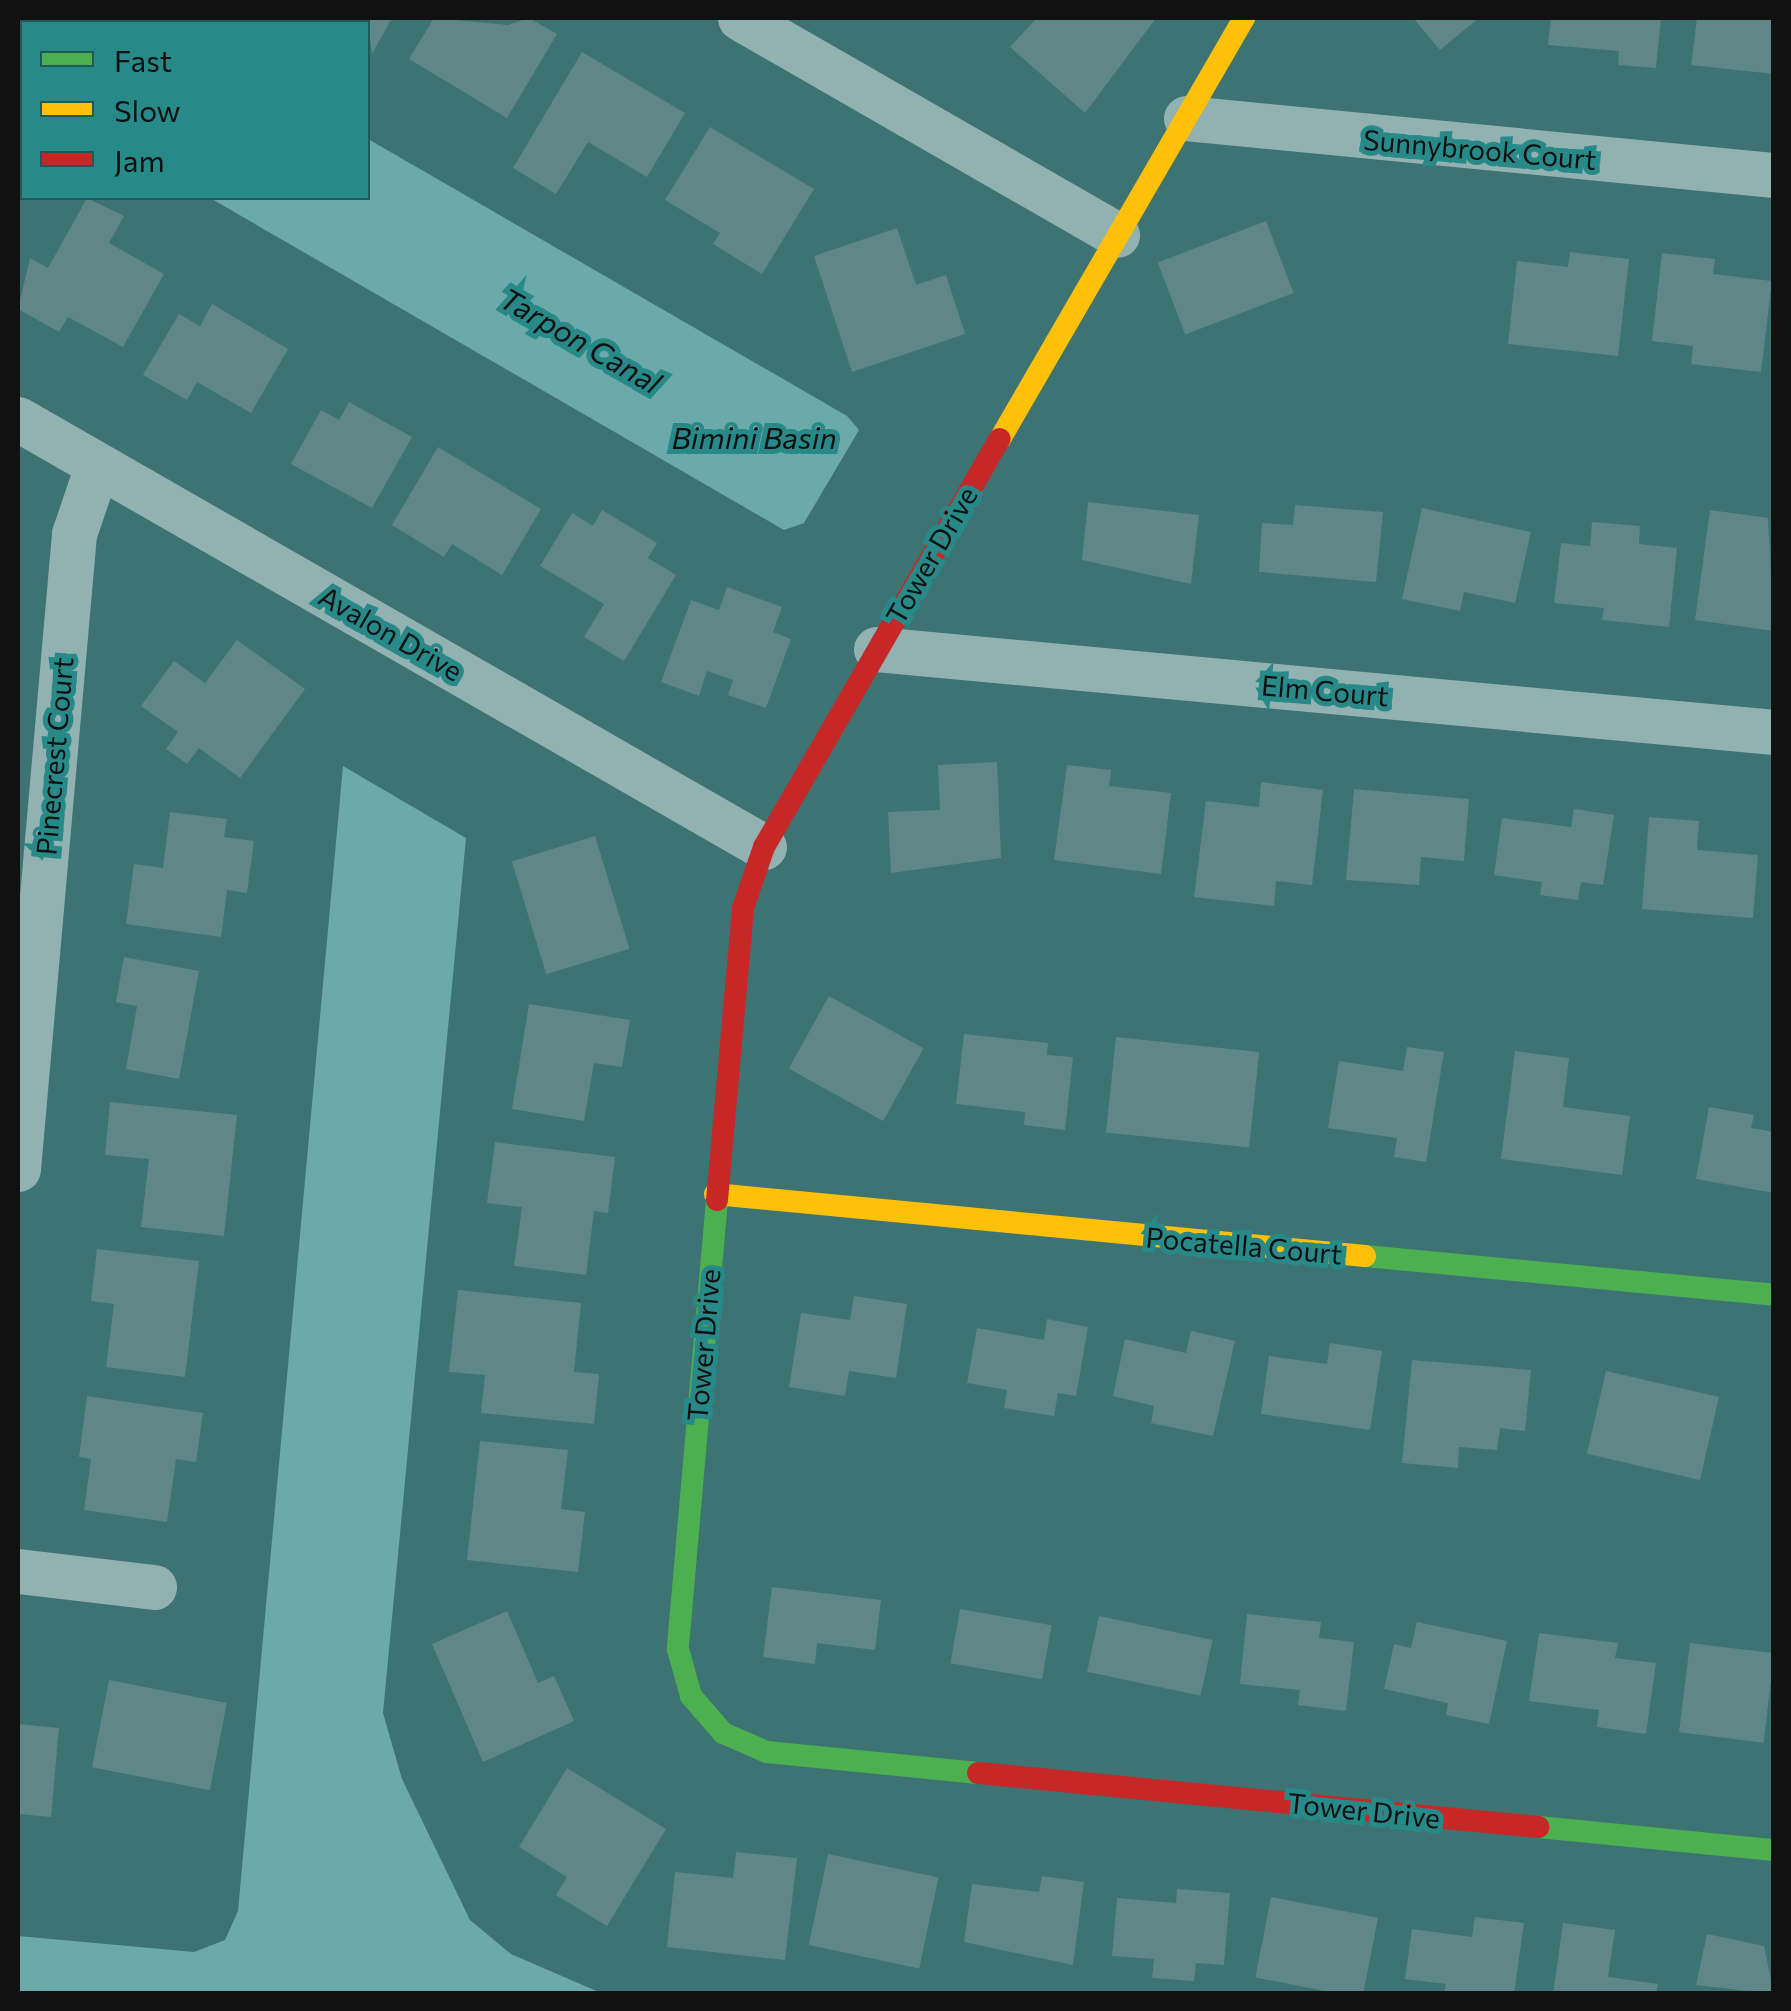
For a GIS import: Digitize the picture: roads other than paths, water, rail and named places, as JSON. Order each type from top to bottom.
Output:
[{"type":"street","points":[[740,18],[1117,234]]},
{"type":"street","name":"Tower Drive","points":[[1244,18],[764,848],[736,956],[715,1194],[678,1649],[690,1696],[723,1733],[768,1752],[1774,1850]]},
{"type":"street","name":"Sunnybrook Court","points":[[1186,118],[1774,175]]},
{"type":"street","name":"Avalon Drive","points":[[18,419],[764,848]]},
{"type":"street","name":"Pinecrest Court","points":[[18,1169],[74,534],[97,466]]},
{"type":"street","name":"Elm Court","points":[[876,649],[1774,732]]},
{"type":"street","name":"Pocatella Court","points":[[715,1194],[1774,1295]]},
{"type":"street","points":[[18,1572],[154,1587]]},
{"type":"water","points":[[18,18],[162,20],[20,20],[20,54]]},
{"type":"water","name":"Bimini Basin","points":[[370,140],[847,416],[859,430],[804,523],[784,530],[213,200],[370,200]]},
{"type":"water","points":[[343,766],[466,838],[383,1713],[402,1779],[470,1920],[511,1954],[601,1993],[18,1993],[18,1936],[194,1952],[225,1940],[238,1911]]},
{"type":"waterway","name":"Tarpon Canal","points":[[22,18],[26,20]]}]
